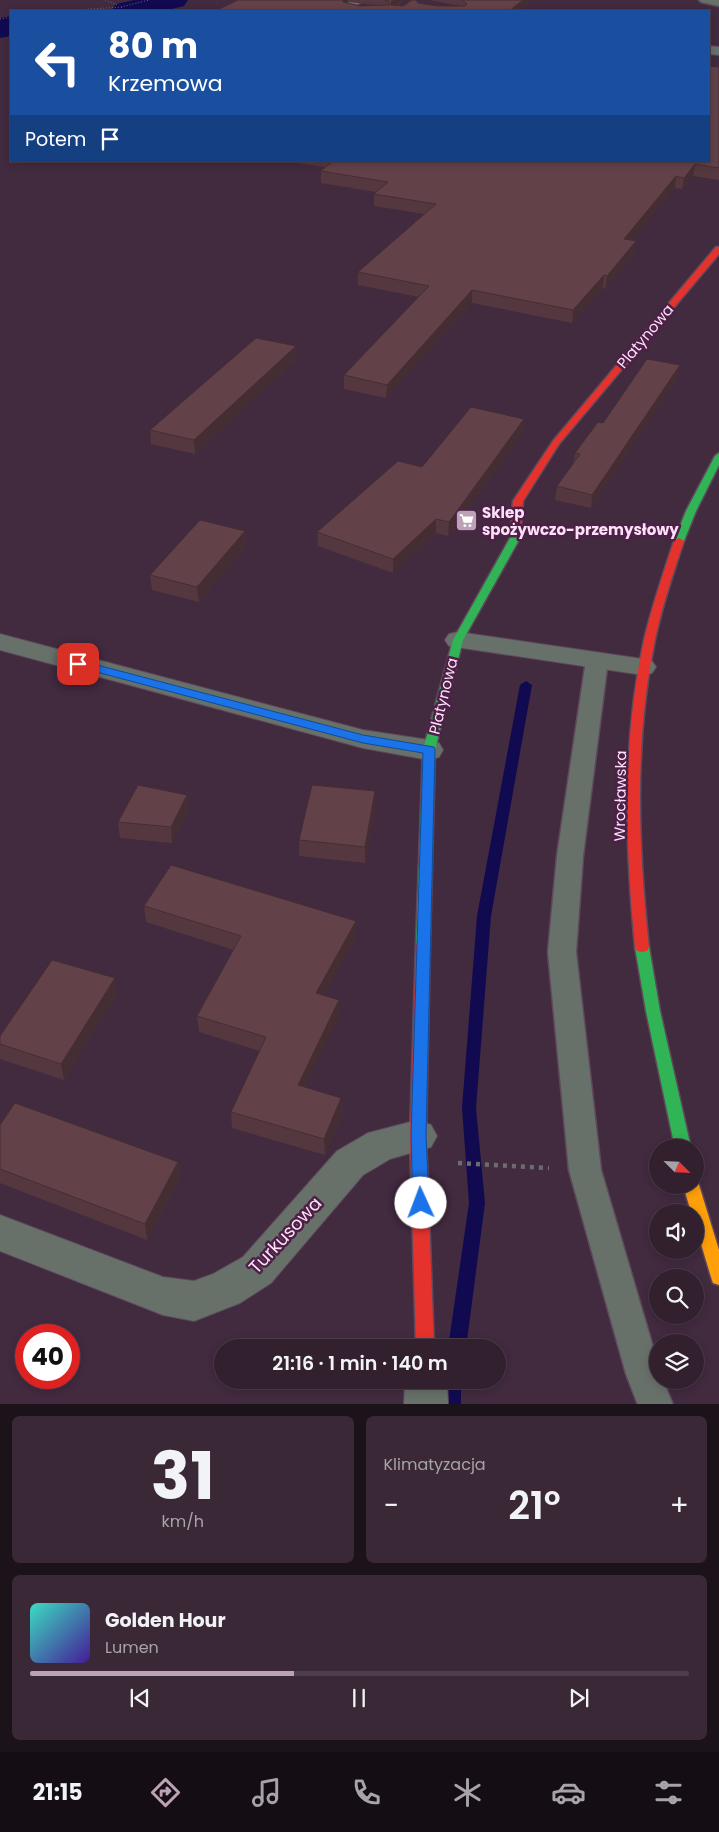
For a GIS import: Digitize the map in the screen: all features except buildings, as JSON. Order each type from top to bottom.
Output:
[{"type":"street","name":"Platynowa","points":[[425,1339],[418,1136],[430,750],[458,640],[515,538],[518,501],[556,444],[719,249]]},
{"type":"street","name":"Wrocławska","points":[[681,1139],[652,1002],[640,929],[633,843],[633,776],[643,667],[666,574],[698,493],[719,456]]},
{"type":"street","points":[[458,640],[643,667]]},
{"type":"street","points":[[0,642],[363,739],[430,750]]},
{"type":"street","name":"Turkusowa","points":[[0,1233],[163,1296],[194,1301],[226,1289],[257,1270],[350,1163],[381,1145],[418,1136]]},
{"type":"street","points":[[694,1194],[719,1277]]},
{"type":"street","points":[[426,1389],[426,1404]]},
{"type":"lane","points":[[344,9],[359,0]]},
{"type":"lane","points":[[704,0],[719,4]]},
{"type":"lane","points":[[344,9],[366,9]]},
{"type":"lane","points":[[597,660],[572,846],[562,952],[586,1170],[643,1374],[656,1404]]},
{"type":"path","points":[[105,0],[121,7],[123,10]]},
{"type":"path","points":[[76,10],[121,7],[149,0]]},
{"type":"path","points":[[449,1163],[506,1165]]},
{"type":"waterway","points":[[131,10],[173,0]]},
{"type":"waterway","points":[[0,28],[10,26]]},
{"type":"waterway","points":[[458,1339],[477,1203],[469,1108],[484,916],[526,685]]},
{"type":"waterway","points":[[452,1389],[452,1404]]},
{"type":"traffic: fast","points":[[679,541],[691,511],[719,456]]},
{"type":"traffic: fast","points":[[423,944],[429,750],[458,640],[515,538],[516,525]]},
{"type":"traffic: fast","points":[[642,947],[653,1011],[681,1139]]},
{"type":"traffic: slow","points":[[694,1194],[719,1277]]},
{"type":"traffic: jam","points":[[516,525],[518,501],[556,443],[719,249]]},
{"type":"traffic: jam","points":[[642,947],[634,844],[635,741],[641,690],[650,640],[662,590],[679,541]]},
{"type":"traffic: jam","points":[[423,944],[418,1136],[425,1339]]},
{"type":"place","name":"Sklep spożywczo-przemysłowy","points":[[466,521]]},
{"type":"route","points":[[78,664],[363,739],[430,750],[418,1136],[421,1203]]}]
